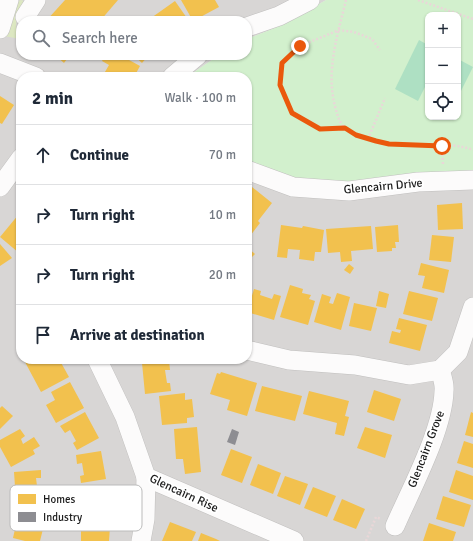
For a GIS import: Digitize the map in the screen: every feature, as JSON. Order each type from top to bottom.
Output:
[{"type":"street","points":[[0,29],[8,0]]},
{"type":"street","points":[[26,16],[35,0]]},
{"type":"street","points":[[252,25],[280,16],[310,0]]},
{"type":"street","points":[[178,72],[192,60]]},
{"type":"street","points":[[0,63],[23,72]]},
{"type":"street","points":[[0,187],[16,165]]},
{"type":"street","name":"Glencairn Drive","points":[[252,172],[293,187],[350,191],[418,182],[473,180]]},
{"type":"street","points":[[252,351],[289,360],[355,365],[409,375],[440,370],[458,352],[473,307]]},
{"type":"street","name":"Glencairn Rise","points":[[99,364],[125,417],[146,477],[294,541]]},
{"type":"street","name":"Glencairn Grove","points":[[395,526],[425,457],[442,412],[444,390],[440,370]]},
{"type":"street","points":[[141,541],[145,519],[146,477]]},
{"type":"path","points":[[346,0],[332,60],[331,78],[336,108],[340,122],[345,128],[368,139],[389,144],[456,146],[473,150]]},
{"type":"path","points":[[418,0],[473,19]]},
{"type":"path","points":[[345,128],[320,129],[292,113],[280,85],[282,63],[300,46],[339,30],[354,32],[372,39],[380,50]]},
{"type":"path","points":[[368,139],[386,98]]},
{"type":"shaded area","points":[[0,0],[326,0],[285,24],[252,37],[252,16],[16,16],[16,60],[212,60],[194,72],[16,72],[16,364],[252,364],[252,162],[292,179],[473,173],[473,541],[0,541]]},
{"type":"green space","points":[[21,0],[24,1],[18,16],[16,16],[16,38],[4,36],[16,2]]},
{"type":"green space","points":[[326,0],[473,0],[473,173],[350,182],[292,179],[252,162],[252,72],[194,72],[212,60],[252,60],[252,37],[285,24]]},
{"type":"green space","points":[[419,40],[425,43],[425,87],[418,101],[395,89]]},
{"type":"green space","points":[[461,61],[473,67],[461,91]]},
{"type":"building: Homes","points":[[65,0],[118,0],[104,16],[51,16]]},
{"type":"building: Homes","points":[[181,0],[215,0],[219,7],[202,16],[190,16]]},
{"type":"building: Homes","points":[[175,1],[186,16],[154,16]]},
{"type":"building: Homes","points":[[129,60],[140,66],[137,72],[105,72],[109,65],[102,61]]},
{"type":"building: Homes","points":[[0,96],[14,105],[2,124],[0,123]]},
{"type":"building: Homes","points":[[252,187],[272,203],[258,221],[260,223],[252,233]]},
{"type":"building: Homes","points":[[462,203],[463,229],[438,230],[437,205]]},
{"type":"building: Homes","points":[[16,218],[16,250],[0,237]]},
{"type":"building: Homes","points":[[281,225],[302,228],[303,226],[324,230],[321,252],[315,252],[314,261],[299,259],[300,250],[288,249],[287,258],[277,257]]},
{"type":"building: Homes","points":[[398,225],[399,242],[395,242],[396,248],[392,248],[392,251],[377,252],[375,227]]},
{"type":"building: Homes","points":[[371,226],[373,249],[351,251],[352,261],[341,262],[340,252],[328,253],[326,229]]},
{"type":"building: Homes","points":[[432,235],[454,237],[451,262],[429,260]]},
{"type":"building: Homes","points":[[0,244],[12,258],[0,266]]},
{"type":"building: Homes","points":[[421,263],[449,270],[444,293],[422,288],[425,276],[418,275]]},
{"type":"building: Homes","points":[[349,264],[354,268],[350,274],[344,270]]},
{"type":"building: Homes","points":[[290,285],[303,289],[302,293],[311,295],[309,299],[315,301],[308,325],[280,317]]},
{"type":"building: Homes","points":[[254,289],[261,291],[260,295],[272,299],[274,294],[281,296],[274,320],[252,313],[252,296]]},
{"type":"building: Homes","points":[[379,291],[389,294],[386,308],[376,306]]},
{"type":"building: Homes","points":[[409,291],[438,298],[432,321],[403,314]]},
{"type":"building: Homes","points":[[337,293],[350,297],[341,330],[314,322],[322,294],[331,297],[329,303],[333,304]]},
{"type":"building: Homes","points":[[354,303],[377,308],[371,331],[349,326]]},
{"type":"building: Homes","points":[[399,318],[427,325],[420,351],[389,343],[392,331],[400,333],[401,330],[396,329]]},
{"type":"building: Homes","points":[[26,364],[62,364],[69,377],[41,392]]},
{"type":"building: Homes","points":[[142,364],[169,364],[170,370],[165,370],[167,383],[170,383],[171,391],[145,394]]},
{"type":"building: Homes","points":[[221,372],[257,383],[247,416],[227,410],[230,400],[210,394],[217,373],[220,374]]},
{"type":"building: Homes","points":[[70,382],[84,408],[56,423],[46,405],[55,400],[51,392]]},
{"type":"building: Homes","points":[[262,386],[302,396],[295,421],[255,411]]},
{"type":"building: Homes","points":[[374,390],[401,399],[394,421],[367,412]]},
{"type":"building: Homes","points":[[309,391],[349,401],[345,416],[349,417],[344,436],[335,434],[337,423],[303,414]]},
{"type":"building: Homes","points":[[185,393],[185,400],[192,399],[194,417],[187,418],[187,423],[162,425],[159,396]]},
{"type":"building: Homes","points":[[2,406],[13,416],[0,429],[0,408]]},
{"type":"building: Homes","points":[[85,412],[99,438],[77,450],[73,443],[76,441],[70,430],[65,433],[60,426]]},
{"type":"building: Homes","points":[[471,412],[473,413],[473,437],[465,435]]},
{"type":"building: Homes","points":[[197,427],[201,472],[185,474],[183,459],[176,459],[174,429]]},
{"type":"building: Homes","points":[[365,427],[392,435],[385,458],[357,448]]},
{"type":"building: Homes","points":[[20,429],[25,436],[21,439],[23,444],[34,437],[40,446],[33,450],[35,454],[11,467],[0,447],[0,440]]},
{"type":"building: Homes","points":[[464,441],[473,444],[473,468],[457,463]]},
{"type":"building: Homes","points":[[231,449],[252,457],[242,483],[221,475]]},
{"type":"building: Homes","points":[[101,451],[106,479],[81,483],[80,476],[84,475],[82,463],[77,464],[76,455]]},
{"type":"building: Homes","points":[[258,464],[281,473],[273,494],[250,485]]},
{"type":"building: Homes","points":[[41,470],[41,478],[36,478],[37,485],[15,485],[14,472]]},
{"type":"building: Homes","points":[[456,470],[473,476],[473,500],[449,492]]},
{"type":"building: Homes","points":[[285,476],[308,484],[300,505],[277,496]]},
{"type":"building: Homes","points":[[313,487],[336,496],[327,517],[304,508]]},
{"type":"building: Homes","points":[[443,496],[471,505],[464,527],[436,519]]},
{"type":"building: Homes","points":[[342,499],[365,509],[356,529],[333,520]]},
{"type":"building: Homes","points":[[170,522],[196,532],[192,541],[162,541]]},
{"type":"building: Homes","points":[[429,523],[456,532],[453,541],[423,541]]},
{"type":"building: Homes","points":[[15,531],[42,531],[40,541],[25,541],[13,538]]},
{"type":"building: Homes","points":[[81,531],[110,531],[109,541],[81,541]]},
{"type":"building: Homes","points":[[201,533],[216,539],[220,541],[198,541]]},
{"type":"building: Industry","points":[[232,429],[239,432],[235,445],[227,442]]},
{"type":"route","points":[[300,46],[282,63],[280,85],[292,113],[320,129],[345,128],[356,135],[389,144],[442,146]]}]
